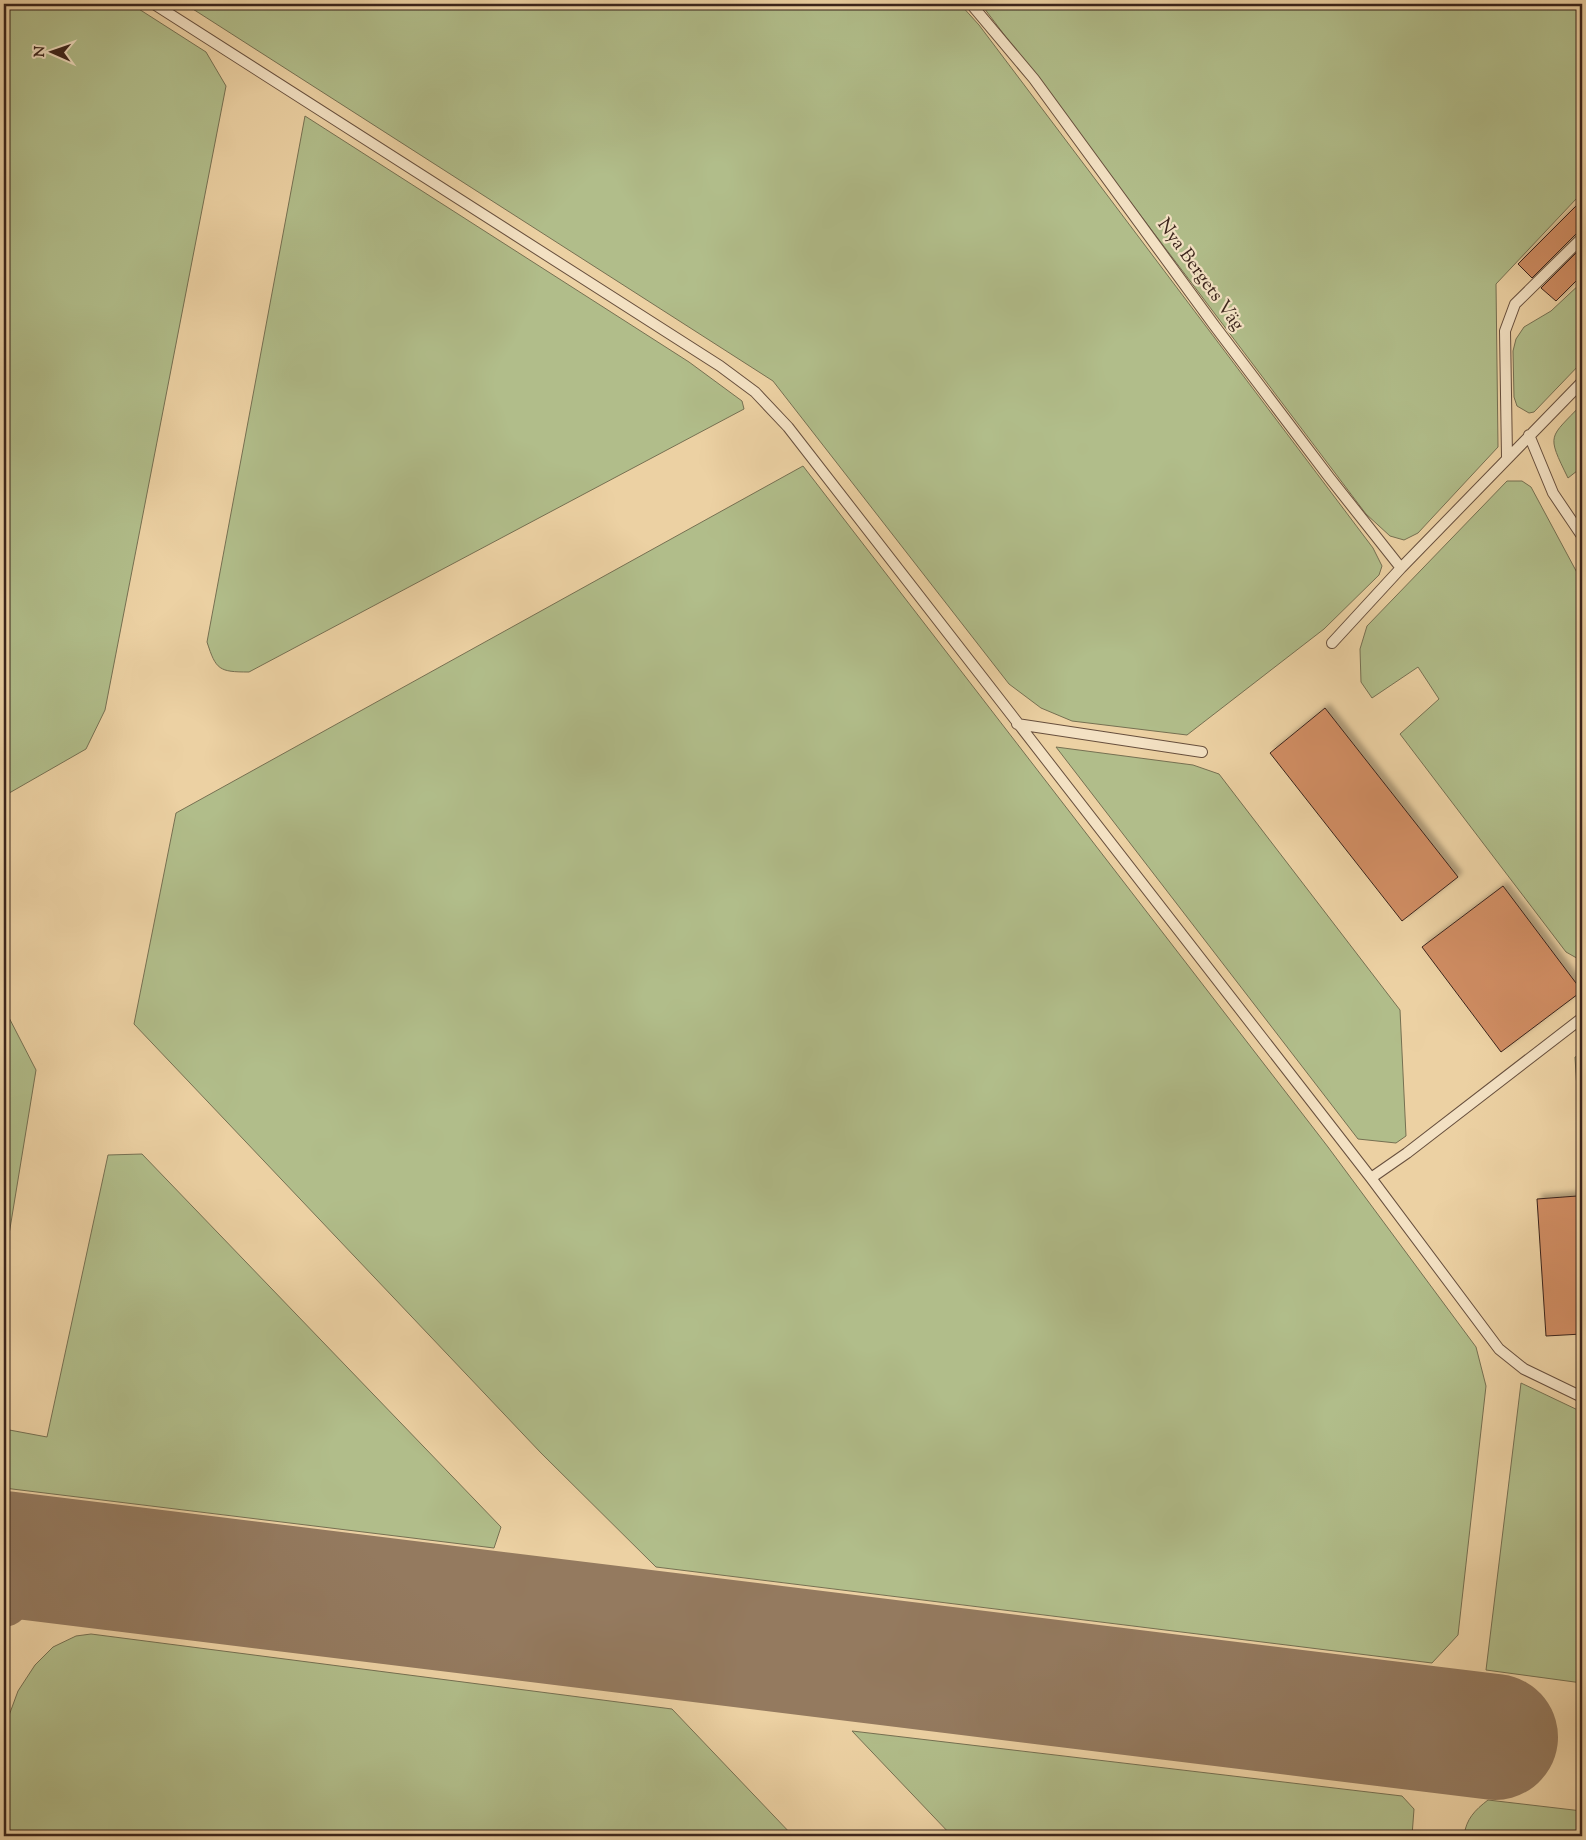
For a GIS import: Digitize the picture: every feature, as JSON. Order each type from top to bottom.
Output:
[{"type":"lane","points":[[154,4],[720,366],[755,392],[788,427],[1371,1178],[1498,1349],[1524,1369],[1582,1397]]},
{"type":"lane","name":"Nya Bergets Väg","points":[[971,4],[1034,79],[1214,325],[1401,568]]},
{"type":"lane","points":[[1508,457],[1505,331],[1515,304],[1582,238]]},
{"type":"lane","points":[[1332,643],[1401,568],[1582,382]]},
{"type":"lane","points":[[1529,435],[1553,493],[1582,536]]},
{"type":"lane","points":[[1017,724],[1202,752]]},
{"type":"lane","points":[[1371,1178],[1407,1154],[1582,1018]]},
{"type":"green space","points":[[4,4],[131,4],[206,52],[226,86],[105,710],[86,749],[4,796]]},
{"type":"green space","points":[[185,4],[960,4],[979,25],[1373,548],[1382,566],[1379,575],[1324,629],[1187,735],[1072,721],[1041,708],[1009,684],[773,381]]},
{"type":"green space","points":[[981,4],[1582,4],[1582,195],[1577,198],[1496,284],[1498,447],[1418,533],[1404,540],[1390,536],[1366,514]]},
{"type":"green space","points":[[305,116],[689,362],[742,401],[744,409],[249,672],[231,671],[220,668],[216,664],[207,642]]},
{"type":"green space","points":[[1582,282],[1582,362],[1534,412],[1529,413],[1517,406],[1514,397],[1513,351],[1516,339],[1524,327],[1551,311]]},
{"type":"green space","points":[[1582,404],[1582,467],[1568,478],[1556,452],[1554,437],[1557,431]]},
{"type":"green space","points":[[803,466],[1328,1147],[1476,1347],[1486,1386],[1458,1635],[1432,1663],[656,1567],[541,1453],[134,1024],[176,813]]},
{"type":"green space","points":[[1507,481],[1522,481],[1531,487],[1581,580],[1582,961],[1566,952],[1400,734],[1439,699],[1418,667],[1372,698],[1361,682],[1360,649],[1367,626]]},
{"type":"green space","points":[[1056,747],[1193,765],[1219,774],[1400,1010],[1406,1136],[1396,1143],[1358,1139]]},
{"type":"green space","points":[[4,1008],[36,1070],[4,1265]]},
{"type":"green space","points":[[1582,1054],[1582,1172],[1575,1057]]},
{"type":"green space","points":[[142,1154],[501,1527],[494,1548],[4,1488],[4,1429],[47,1437],[108,1155]]},
{"type":"green space","points":[[1521,1383],[1582,1412],[1582,1683],[1486,1670]]},
{"type":"green space","points":[[91,1634],[672,1709],[793,1836],[4,1836],[4,1729],[18,1691],[35,1665],[53,1647],[76,1636]]},
{"type":"green space","points":[[852,1731],[1402,1796],[1414,1809],[1412,1836],[952,1836]]},
{"type":"green space","points":[[1488,1800],[1582,1811],[1582,1836],[1464,1836],[1472,1815]]},
{"type":"building","points":[[1582,200],[1582,231],[1577,233],[1532,278],[1518,264]]},
{"type":"building","points":[[1582,247],[1582,275],[1556,301],[1541,288]]},
{"type":"building","points":[[1325,708],[1458,877],[1402,921],[1270,753]]},
{"type":"building","points":[[1503,886],[1582,991],[1501,1052],[1422,947]]},
{"type":"building","points":[[1577,1196],[1582,1271],[1582,1334],[1546,1336],[1537,1199]]},
{"type":"taxiway","points":[[4,1602],[34,1578],[60,1568],[70,1567],[255,1585]]},
{"type":"runway","points":[[4,1554],[1495,1737]]}]
